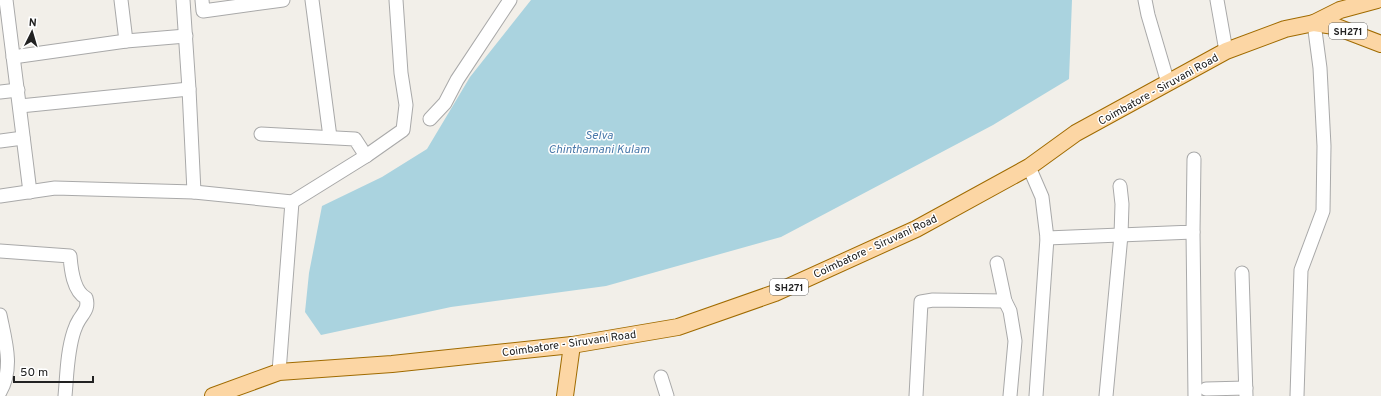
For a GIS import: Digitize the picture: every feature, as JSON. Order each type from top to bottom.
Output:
[{"type":"main road","points":[[1314,23],[1340,5],[1377,0]]},
{"type":"main road","name":"Coimbatore - Siruvani Road","points":[[213,396],[279,372],[392,364],[572,345],[678,328],[775,293],[916,229],[1029,167],[1076,134],[1226,51],[1285,29],[1314,23],[1334,26],[1381,44]]},
{"type":"main road","points":[[565,396],[572,345]]},
{"type":"street","points":[[6,0],[6,38],[13,57],[30,192]]},
{"type":"street","points":[[121,0],[126,41]]},
{"type":"street","points":[[194,192],[186,36],[183,6],[283,0]]},
{"type":"street","points":[[312,0],[330,137]]},
{"type":"street","points":[[0,196],[55,188],[194,192],[292,202],[366,156],[403,130],[406,105],[401,73],[396,0]]},
{"type":"street","points":[[430,119],[445,103],[457,80],[510,0]]},
{"type":"street","points":[[1145,0],[1168,83]]},
{"type":"street","points":[[1217,0],[1226,51]]},
{"type":"street","points":[[1297,396],[1301,270],[1323,211],[1324,146],[1320,68],[1314,23]]},
{"type":"street","points":[[13,57],[126,41],[186,36]]},
{"type":"street","points":[[20,106],[189,88]]},
{"type":"street","points":[[0,92],[18,90]]},
{"type":"street","points":[[261,134],[355,139],[366,156]]},
{"type":"street","points":[[0,141],[23,138]]},
{"type":"street","points":[[1194,159],[1193,232],[1201,393],[1246,392],[1242,273]]},
{"type":"street","points":[[1029,167],[1042,197],[1047,238],[1036,396]]},
{"type":"street","points":[[1106,396],[1121,235],[1122,204],[1120,186]]},
{"type":"street","points":[[279,372],[292,202]]},
{"type":"street","points":[[1047,238],[1193,232]]},
{"type":"street","points":[[0,251],[70,256],[74,280],[82,296],[86,298],[88,303],[86,312],[79,320],[74,332],[69,352],[65,396]]},
{"type":"street","points":[[997,263],[1005,301],[1010,311],[1015,341],[1010,396]]},
{"type":"street","points":[[916,396],[921,302],[944,300],[1005,301]]},
{"type":"street","points":[[0,315],[8,362],[6,378],[0,392]]},
{"type":"street","points":[[661,377],[667,396]]},
{"type":"water","name":"Selva Chinthamani Kulam","points":[[531,0],[1072,0],[1069,79],[993,125],[781,237],[606,286],[451,307],[321,335],[305,312],[309,273],[322,206],[382,177],[427,149],[470,77]]}]
